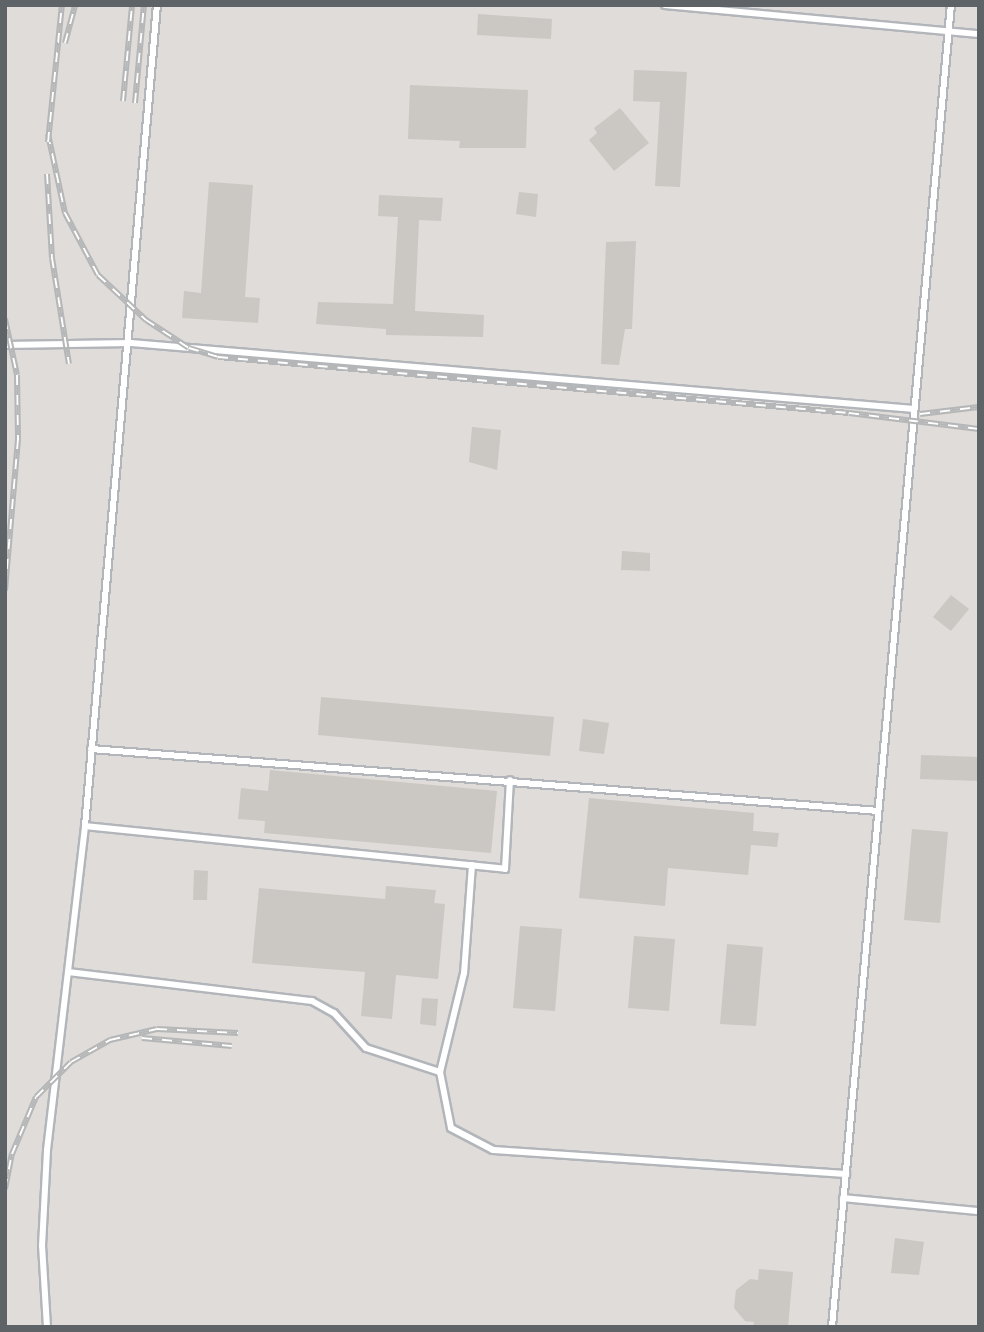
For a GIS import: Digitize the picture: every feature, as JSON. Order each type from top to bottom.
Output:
[{"type":"lane","points":[[47,1327],[43,1246],[47,1150],[85,826],[131,343],[157,5]]},
{"type":"lane","points":[[665,5],[979,34]]},
{"type":"lane","points":[[832,1327],[951,5]]},
{"type":"lane","points":[[5,345],[131,343],[914,409]]},
{"type":"lane","points":[[91,749],[878,811]]},
{"type":"lane","points":[[85,826],[505,869],[510,780]]},
{"type":"lane","points":[[472,865],[464,973],[440,1072],[451,1128],[493,1150],[846,1174]]},
{"type":"lane","points":[[68,972],[312,1001],[334,1013],[366,1048],[440,1072]]},
{"type":"lane","points":[[843,1198],[979,1211]]},
{"type":"shaded area","points":[[5,5],[979,5],[979,1327],[5,1327]]},
{"type":"building","points":[[478,14],[552,19],[551,39],[477,35]]},
{"type":"building","points":[[634,70],[687,72],[680,187],[655,186],[660,102],[633,101]]},
{"type":"building","points":[[410,85],[528,90],[526,148],[459,148],[460,141],[408,139]]},
{"type":"building","points":[[620,108],[649,143],[614,171],[589,140],[597,133],[594,128]]},
{"type":"building","points":[[209,182],[253,185],[245,297],[260,298],[258,323],[182,318],[184,291],[201,293]]},
{"type":"building","points":[[519,192],[538,194],[536,217],[516,214]]},
{"type":"building","points":[[379,195],[443,198],[441,221],[419,220],[415,311],[484,315],[483,337],[386,335],[386,329],[316,324],[318,302],[393,304],[398,217],[378,216]]},
{"type":"building","points":[[636,241],[632,329],[625,329],[619,365],[601,364],[606,242]]},
{"type":"building","points":[[472,427],[501,430],[497,470],[469,462]]},
{"type":"building","points":[[622,551],[650,553],[650,571],[621,570]]},
{"type":"building","points":[[951,595],[969,609],[951,631],[933,617]]},
{"type":"building","points":[[321,697],[554,717],[550,756],[318,735]]},
{"type":"building","points":[[583,719],[609,723],[604,754],[579,751]]},
{"type":"building","points":[[921,755],[979,757],[979,781],[920,779]]},
{"type":"building","points":[[270,770],[497,791],[491,853],[264,833],[265,821],[238,819],[241,788],[268,791]]},
{"type":"building","points":[[589,798],[754,813],[753,831],[779,833],[777,847],[751,845],[748,875],[668,868],[665,906],[579,898]]},
{"type":"building","points":[[912,829],[948,832],[940,923],[904,920]]},
{"type":"building","points":[[194,870],[208,871],[207,900],[193,900]]},
{"type":"building","points":[[386,886],[436,890],[434,903],[445,904],[438,979],[396,975],[392,1019],[361,1016],[365,972],[252,963],[259,888],[385,899]]},
{"type":"building","points":[[520,926],[562,929],[555,1011],[513,1008]]},
{"type":"building","points":[[634,936],[675,939],[669,1011],[628,1008]]},
{"type":"building","points":[[727,944],[763,947],[756,1026],[720,1024]]},
{"type":"building","points":[[422,998],[438,999],[436,1026],[420,1024]]},
{"type":"building","points":[[895,1238],[924,1242],[919,1275],[891,1273]]},
{"type":"building","points":[[759,1269],[793,1272],[788,1327],[753,1327],[754,1322],[745,1321],[734,1308],[736,1290],[750,1279],[758,1280]]},
{"type":"railway","points":[[48,142],[62,5]]},
{"type":"railway","points":[[65,43],[75,5]]},
{"type":"railway","points":[[123,101],[132,5]]},
{"type":"railway","points":[[135,103],[144,5]]},
{"type":"railway","points":[[48,134],[65,213],[98,275],[146,320],[189,348],[218,357],[849,413],[979,429]]},
{"type":"railway","points":[[47,174],[52,258],[69,364]]},
{"type":"railway","points":[[5,319],[17,375],[18,439],[5,590]]},
{"type":"railway","points":[[920,414],[979,407]]},
{"type":"railway","points":[[5,1189],[12,1154],[36,1097],[71,1062],[110,1040],[157,1029],[238,1033]]},
{"type":"railway","points":[[142,1038],[232,1046]]}]
